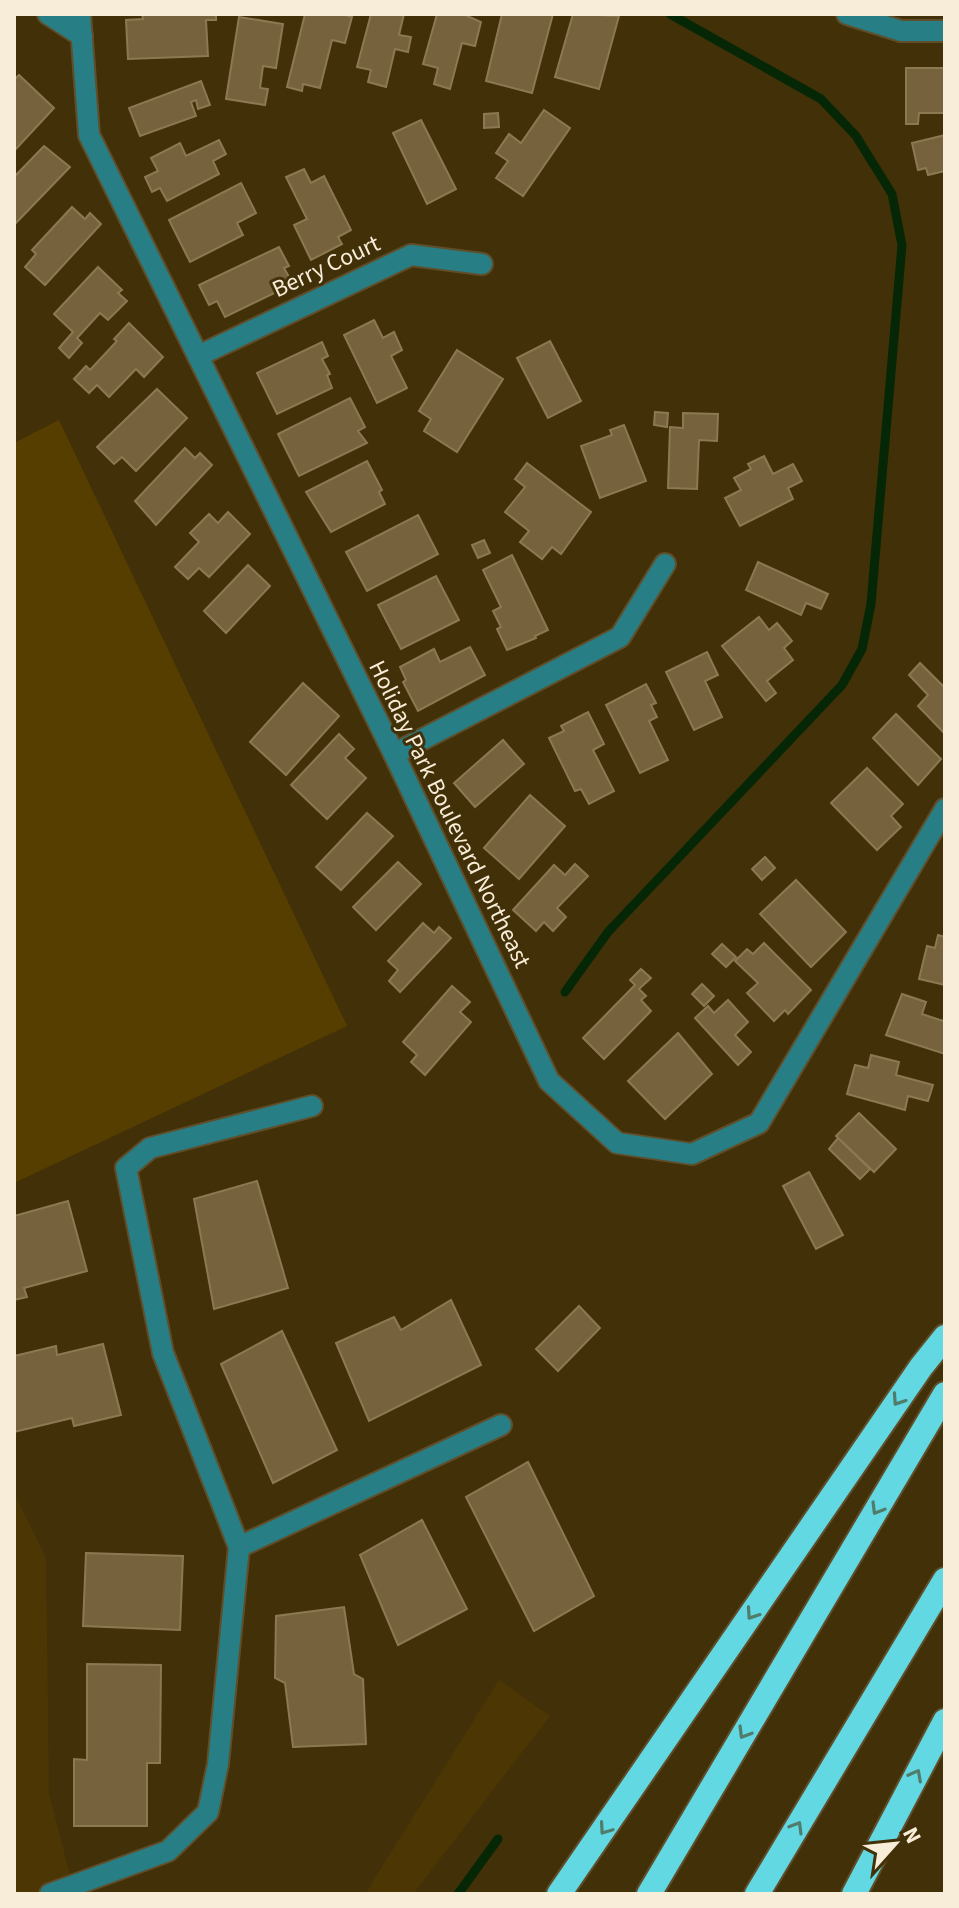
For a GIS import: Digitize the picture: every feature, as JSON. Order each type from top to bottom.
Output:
[{"type":"highway","points":[[559,1894],[921,1367],[945,1337]]},
{"type":"highway","points":[[649,1894],[945,1394]]},
{"type":"highway","points":[[757,1894],[945,1580]]},
{"type":"highway","points":[[854,1894],[945,1721]]},
{"type":"street","points":[[48,14],[82,36]]},
{"type":"street","name":"Holiday Park Boulevard Northeast","points":[[80,14],[89,135],[394,754],[549,1081],[617,1143],[692,1154],[759,1123],[945,809]]},
{"type":"street","points":[[847,14],[901,31],[945,31]]},
{"type":"street","name":"Berry Court","points":[[198,356],[411,255],[482,264]]},
{"type":"street","points":[[394,754],[620,637],[665,564]]},
{"type":"street","points":[[50,1894],[168,1851],[208,1812],[218,1764],[239,1547],[163,1353],[126,1168],[150,1148],[312,1106]]},
{"type":"street","points":[[239,1547],[501,1425]]},
{"type":"shaded area","points":[[59,420],[347,1026],[14,1183],[14,443]]},
{"type":"shaded area","points":[[14,1493],[46,1558],[49,1794],[75,1894],[14,1894]]},
{"type":"shaded area","points":[[499,1680],[550,1716],[413,1894],[365,1894]]},
{"type":"building","points":[[142,14],[216,14],[216,20],[206,20],[208,56],[128,59],[126,20],[143,19]]},
{"type":"building","points":[[305,14],[352,17],[345,43],[332,40],[320,88],[303,84],[302,91],[287,87]]},
{"type":"building","points":[[371,14],[404,14],[399,35],[411,37],[408,52],[395,49],[386,87],[368,82],[371,70],[357,67]]},
{"type":"building","points":[[437,14],[463,14],[481,22],[475,46],[462,43],[450,89],[434,84],[438,68],[423,64]]},
{"type":"building","points":[[502,14],[553,14],[532,93],[486,81]]},
{"type":"building","points":[[573,14],[619,16],[599,89],[555,77]]},
{"type":"building","points":[[239,17],[283,24],[276,68],[263,66],[260,88],[268,89],[265,105],[226,99]]},
{"type":"building","points":[[906,68],[945,68],[945,113],[919,113],[918,124],[906,124]]},
{"type":"building","points":[[19,75],[54,108],[15,150],[14,80]]},
{"type":"building","points":[[201,81],[210,105],[198,109],[196,100],[191,102],[196,116],[140,136],[129,108]]},
{"type":"building","points":[[544,110],[570,128],[523,196],[496,178],[508,161],[496,153],[509,134],[521,143]]},
{"type":"building","points":[[498,113],[499,127],[484,128],[484,114]]},
{"type":"building","points":[[421,120],[456,189],[427,204],[393,133]]},
{"type":"building","points":[[945,135],[945,171],[928,175],[926,168],[918,170],[912,143]]},
{"type":"building","points":[[219,140],[226,154],[213,161],[219,174],[167,201],[160,188],[152,192],[145,177],[158,171],[151,158],[180,143],[186,156]]},
{"type":"building","points":[[44,146],[70,167],[14,225],[14,177]]},
{"type":"building","points":[[304,169],[311,183],[324,176],[351,230],[338,237],[342,244],[311,260],[294,225],[307,219],[286,177]]},
{"type":"building","points":[[241,183],[256,213],[237,223],[243,235],[190,262],[169,220]]},
{"type":"building","points":[[72,207],[85,219],[90,213],[101,224],[45,285],[25,267],[36,254],[32,250]]},
{"type":"building","points":[[279,247],[289,266],[284,268],[293,284],[225,317],[217,301],[209,305],[199,285]]},
{"type":"building","points":[[98,267],[122,290],[118,293],[127,301],[108,320],[100,313],[77,338],[82,343],[69,358],[59,348],[73,332],[54,314]]},
{"type":"building","points":[[374,320],[383,338],[394,332],[402,350],[391,356],[407,388],[377,403],[344,335]]},
{"type":"building","points":[[129,323],[163,357],[144,377],[136,369],[109,397],[97,385],[89,393],[74,379],[86,366],[90,370]]},
{"type":"building","points":[[550,341],[581,401],[548,418],[517,358]]},
{"type":"building","points":[[322,342],[328,356],[322,359],[330,374],[327,375],[332,388],[277,414],[257,373]]},
{"type":"building","points":[[457,350],[503,379],[457,452],[424,431],[431,419],[419,411]]},
{"type":"building","points":[[157,389],[187,418],[136,471],[122,457],[114,464],[97,447]]},
{"type":"building","points":[[350,398],[365,427],[358,431],[367,443],[299,476],[278,434]]},
{"type":"building","points":[[655,412],[668,413],[667,427],[654,425]]},
{"type":"building","points":[[683,413],[718,414],[717,441],[699,440],[697,489],[668,488],[670,427],[683,428]]},
{"type":"building","points":[[624,425],[646,481],[600,498],[581,446],[612,435],[610,430]]},
{"type":"building","points":[[185,448],[195,458],[200,453],[212,465],[156,525],[135,501]]},
{"type":"building","points":[[764,456],[773,474],[793,464],[802,481],[788,488],[793,499],[740,526],[725,498],[741,490],[734,478],[751,469],[748,464]]},
{"type":"building","points":[[367,461],[382,490],[379,492],[385,504],[331,532],[306,492]]},
{"type":"building","points":[[527,463],[591,512],[561,554],[552,547],[542,559],[520,542],[529,531],[505,512],[525,487],[515,479]]},
{"type":"building","points":[[228,512],[250,534],[209,577],[199,568],[188,579],[175,567],[199,542],[190,533],[209,514],[218,523]]},
{"type":"building","points":[[418,515],[438,554],[367,591],[346,552]]},
{"type":"building","points":[[484,540],[490,553],[478,558],[472,545]]},
{"type":"building","points":[[512,555],[548,630],[507,650],[493,611],[501,607],[483,570]]},
{"type":"building","points":[[758,562],[828,594],[821,609],[806,603],[801,615],[746,590]]},
{"type":"building","points":[[248,565],[270,586],[226,633],[204,611]]},
{"type":"building","points":[[436,576],[459,620],[401,649],[378,605]]},
{"type":"building","points":[[759,617],[769,630],[777,623],[792,641],[784,648],[793,660],[767,681],[776,693],[766,701],[722,646]]},
{"type":"building","points":[[470,647],[485,675],[418,711],[403,682],[406,680],[400,667],[434,649],[440,662]]},
{"type":"building","points":[[707,652],[718,675],[705,681],[722,717],[694,730],[666,672]]},
{"type":"building","points":[[920,663],[945,688],[945,734],[918,706],[928,695],[909,675]]},
{"type":"building","points":[[303,683],[339,716],[286,775],[250,742]]},
{"type":"building","points":[[646,684],[656,703],[651,705],[657,717],[649,721],[668,760],[640,773],[606,705]]},
{"type":"building","points":[[588,712],[604,744],[593,750],[614,791],[589,804],[581,789],[575,791],[549,738],[564,731],[561,726]]},
{"type":"building","points":[[896,714],[941,759],[918,785],[873,738]]},
{"type":"building","points":[[339,734],[354,749],[345,758],[366,778],[327,819],[291,785]]},
{"type":"building","points":[[503,740],[524,764],[475,807],[454,783]]},
{"type":"building","points":[[867,768],[903,804],[891,816],[901,827],[877,850],[831,803]]},
{"type":"building","points":[[530,795],[565,826],[519,879],[484,848]]},
{"type":"building","points":[[367,813],[393,836],[341,890],[316,867]]},
{"type":"building","points":[[765,857],[775,868],[762,880],[752,869]]},
{"type":"building","points":[[398,862],[421,884],[376,930],[353,907]]},
{"type":"building","points":[[575,864],[588,876],[557,908],[566,917],[553,931],[544,922],[536,931],[513,910],[554,865],[565,875]]},
{"type":"building","points":[[796,880],[846,932],[811,967],[760,914]]},
{"type":"building","points":[[423,923],[434,933],[439,927],[451,938],[400,992],[389,981],[398,970],[388,961]]},
{"type":"building","points":[[938,935],[945,937],[945,985],[919,979],[927,946],[935,948]]},
{"type":"building","points":[[764,943],[811,990],[788,1014],[785,1010],[774,1021],[747,993],[758,983],[735,961],[747,949],[753,954]]},
{"type":"building","points":[[722,944],[736,957],[726,967],[712,954]]},
{"type":"building","points":[[641,969],[651,978],[639,989],[646,996],[641,1000],[651,1011],[604,1059],[583,1038],[635,985],[630,980]]},
{"type":"building","points":[[702,984],[714,996],[704,1006],[692,994]]},
{"type":"building","points":[[452,986],[470,1002],[460,1012],[471,1022],[425,1075],[411,1062],[417,1055],[403,1042]]},
{"type":"building","points":[[902,994],[926,1002],[922,1014],[943,1021],[945,1017],[945,1054],[886,1035]]},
{"type":"building","points":[[728,1000],[748,1022],[735,1035],[751,1052],[738,1065],[695,1018],[708,1006],[714,1013]]},
{"type":"building","points":[[678,1033],[712,1074],[665,1119],[628,1081]]},
{"type":"building","points":[[871,1055],[899,1062],[896,1075],[933,1085],[928,1101],[908,1096],[905,1110],[847,1094],[855,1065],[868,1068]]},
{"type":"building","points":[[859,1113],[896,1149],[874,1172],[836,1136]]},
{"type":"building","points":[[838,1138],[870,1169],[860,1179],[829,1149]]},
{"type":"building","points":[[809,1172],[843,1235],[816,1249],[783,1186]]},
{"type":"building","points":[[257,1181],[288,1288],[214,1309],[194,1199]]},
{"type":"building","points":[[68,1201],[87,1271],[24,1288],[27,1297],[14,1300],[14,1216]]},
{"type":"building","points":[[451,1300],[481,1365],[369,1421],[336,1343],[394,1317],[401,1330]]},
{"type":"building","points":[[579,1306],[600,1328],[558,1371],[536,1349]]},
{"type":"building","points":[[282,1331],[337,1450],[273,1483],[221,1364]]},
{"type":"building","points":[[103,1344],[121,1415],[74,1426],[72,1418],[14,1432],[14,1356],[56,1346],[57,1355]]},
{"type":"building","points":[[528,1462],[594,1596],[534,1631],[466,1497]]},
{"type":"building","points":[[422,1520],[467,1609],[398,1645],[360,1555]]},
{"type":"building","points":[[86,1553],[183,1556],[180,1630],[83,1626]]},
{"type":"building","points":[[344,1607],[354,1674],[363,1679],[366,1744],[293,1747],[285,1683],[275,1678],[276,1616]]},
{"type":"building","points":[[87,1664],[161,1665],[160,1763],[147,1763],[147,1826],[74,1826],[74,1759],[87,1760]]},
{"type":"waterway","points":[[565,992],[608,932],[842,685],[862,649],[871,604],[902,245],[892,194],[856,136],[821,99],[670,14]]},
{"type":"waterway","points":[[458,1894],[498,1839]]}]
